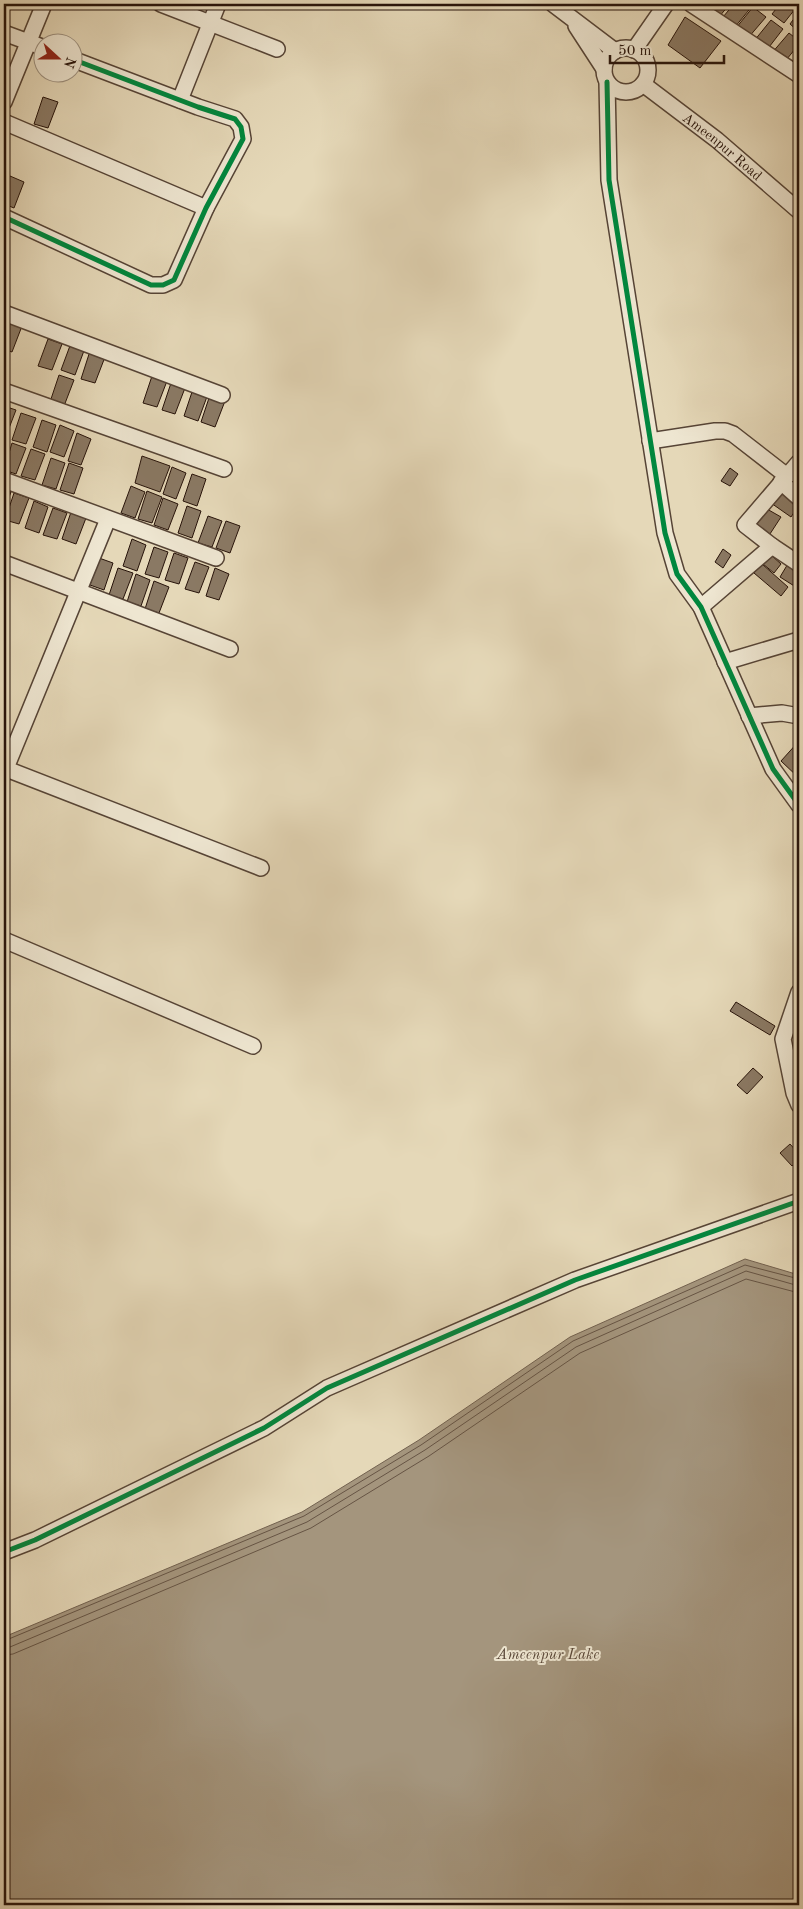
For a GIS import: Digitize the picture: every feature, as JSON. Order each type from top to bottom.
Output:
[{"type":"street","points":[[38,32],[44,4]]},
{"type":"street","points":[[161,4],[278,49]]},
{"type":"street","points":[[180,100],[218,4]]},
{"type":"street","points":[[553,4],[615,51]]},
{"type":"street","points":[[634,50],[666,4]]},
{"type":"street","points":[[691,4],[799,76]]},
{"type":"street","points":[[571,19],[605,75],[617,91],[624,93],[638,89],[647,77],[646,62],[642,56],[629,48],[615,51],[609,56],[605,75],[609,180],[664,533],[677,574],[701,607],[772,768],[799,804]]},
{"type":"street","points":[[4,33],[32,44]]},
{"type":"street","points":[[4,102],[32,51]]},
{"type":"street","points":[[4,217],[151,285],[163,285],[174,280],[206,208],[243,139],[242,127],[235,119],[82,63]]},
{"type":"street","name":"Ameenpur Road","points":[[643,84],[717,140],[799,211]]},
{"type":"street","points":[[4,122],[206,208]]},
{"type":"street","points":[[4,312],[222,395]]},
{"type":"street","points":[[4,391],[224,469]]},
{"type":"street","points":[[650,441],[715,430],[733,434],[784,479],[799,498]]},
{"type":"street","points":[[799,462],[745,525],[799,564]]},
{"type":"street","points":[[4,480],[216,558]]},
{"type":"street","points":[[108,519],[4,770],[261,868]]},
{"type":"street","points":[[701,607],[772,546]]},
{"type":"street","points":[[4,563],[230,649]]},
{"type":"street","points":[[725,662],[799,640]]},
{"type":"street","points":[[749,716],[782,713],[799,716]]},
{"type":"street","points":[[4,940],[253,1046]]},
{"type":"street","points":[[799,992],[783,1039],[794,1093],[799,1105]]},
{"type":"street","points":[[4,1552],[35,1540],[264,1428],[327,1388],[575,1280],[799,1201]]},
{"type":"water","name":"Ameenpur Lake","points":[[745,1259],[799,1275],[799,1905],[4,1905],[4,1637],[302,1512],[419,1440],[570,1337]]},
{"type":"building","points":[[710,4],[730,4],[718,18],[706,9]]},
{"type":"building","points":[[734,4],[753,5],[735,27],[723,17]]},
{"type":"building","points":[[780,4],[799,4],[784,23],[772,14]]},
{"type":"building","points":[[753,7],[766,17],[748,38],[736,28]]},
{"type":"building","points":[[799,12],[799,32],[790,24]]},
{"type":"building","points":[[685,17],[721,41],[700,68],[668,45]]},
{"type":"building","points":[[771,20],[783,29],[766,51],[754,41]]},
{"type":"building","points":[[789,33],[799,41],[799,44],[783,64],[771,54]]},
{"type":"building","points":[[43,97],[58,102],[48,128],[34,124]]},
{"type":"building","points":[[10,176],[24,182],[14,208],[4,204],[4,194]]},
{"type":"building","points":[[7,320],[22,326],[12,352],[4,349],[4,331]]},
{"type":"building","points":[[48,339],[62,344],[52,370],[38,366]]},
{"type":"building","points":[[71,343],[85,348],[75,375],[61,370]]},
{"type":"building","points":[[90,351],[105,357],[95,383],[81,379]]},
{"type":"building","points":[[59,375],[74,380],[64,406],[50,402]]},
{"type":"building","points":[[152,376],[167,381],[157,407],[143,403]]},
{"type":"building","points":[[171,383],[185,388],[175,414],[162,410]]},
{"type":"building","points":[[193,389],[208,394],[198,421],[184,416]]},
{"type":"building","points":[[210,395],[225,401],[215,427],[201,422]]},
{"type":"building","points":[[4,406],[16,410],[6,436],[4,436]]},
{"type":"building","points":[[21,413],[36,418],[26,444],[12,440]]},
{"type":"building","points":[[42,420],[56,425],[47,452],[33,447]]},
{"type":"building","points":[[60,425],[74,431],[64,457],[50,452]]},
{"type":"building","points":[[77,433],[91,439],[81,465],[68,461]]},
{"type":"building","points":[[12,443],[26,448],[16,474],[4,470]]},
{"type":"building","points":[[31,449],[45,454],[35,480],[21,476]]},
{"type":"building","points":[[142,456],[170,466],[160,492],[135,483]]},
{"type":"building","points":[[51,458],[65,463],[56,489],[42,485]]},
{"type":"building","points":[[69,463],[83,468],[74,494],[60,490]]},
{"type":"building","points":[[172,467],[186,473],[176,499],[163,494]]},
{"type":"building","points":[[730,468],[738,474],[730,486],[721,481]]},
{"type":"building","points":[[192,474],[206,479],[197,506],[183,501]]},
{"type":"building","points":[[131,486],[145,492],[135,518],[121,513]]},
{"type":"building","points":[[4,490],[11,492],[4,510]]},
{"type":"building","points":[[147,491],[162,497],[152,523],[138,519]]},
{"type":"building","points":[[780,491],[799,505],[791,517],[771,503]]},
{"type":"building","points":[[14,493],[29,498],[19,524],[5,520]]},
{"type":"building","points":[[163,498],[178,504],[168,530],[154,525]]},
{"type":"building","points":[[34,501],[48,507],[39,533],[25,528]]},
{"type":"building","points":[[187,506],[201,511],[192,538],[178,533]]},
{"type":"building","points":[[53,508],[67,513],[57,539],[43,535]]},
{"type":"building","points":[[767,509],[781,517],[768,537],[754,528]]},
{"type":"building","points":[[71,512],[86,518],[76,544],[62,539]]},
{"type":"building","points":[[208,516],[222,521],[212,547],[198,543]]},
{"type":"building","points":[[226,521],[240,526],[230,553],[216,548]]},
{"type":"building","points":[[132,539],[146,545],[137,571],[123,566]]},
{"type":"building","points":[[154,547],[168,552],[159,578],[145,574]]},
{"type":"building","points":[[723,549],[731,555],[723,568],[715,562]]},
{"type":"building","points":[[174,553],[188,558],[179,584],[165,580]]},
{"type":"building","points":[[771,555],[781,564],[774,573],[763,564]]},
{"type":"building","points":[[99,558],[113,563],[104,590],[90,585]]},
{"type":"building","points":[[195,562],[209,567],[199,593],[185,589]]},
{"type":"building","points":[[789,562],[799,569],[799,589],[780,577]]},
{"type":"building","points":[[762,564],[788,587],[781,596],[754,573]]},
{"type":"building","points":[[118,568],[133,573],[123,599],[109,595]]},
{"type":"building","points":[[215,568],[229,574],[219,600],[206,596]]},
{"type":"building","points":[[136,574],[150,580],[141,606],[127,602]]},
{"type":"building","points":[[154,581],[169,587],[159,613],[145,609]]},
{"type":"building","points":[[799,741],[799,778],[781,761]]},
{"type":"building","points":[[736,1002],[775,1026],[770,1035],[730,1011]]},
{"type":"building","points":[[753,1068],[763,1077],[747,1094],[737,1085]]},
{"type":"building","points":[[790,1144],[799,1154],[799,1160],[792,1166],[780,1153]]},
{"type":"cycle path","points":[[4,217],[151,285],[163,285],[174,280],[206,208],[243,139],[241,127],[235,119],[82,63]]},
{"type":"cycle path","points":[[607,82],[609,180],[665,533],[677,574],[701,607],[773,769],[799,805]]},
{"type":"cycle path","points":[[4,1552],[35,1540],[264,1428],[327,1388],[575,1280],[799,1201]]}]
